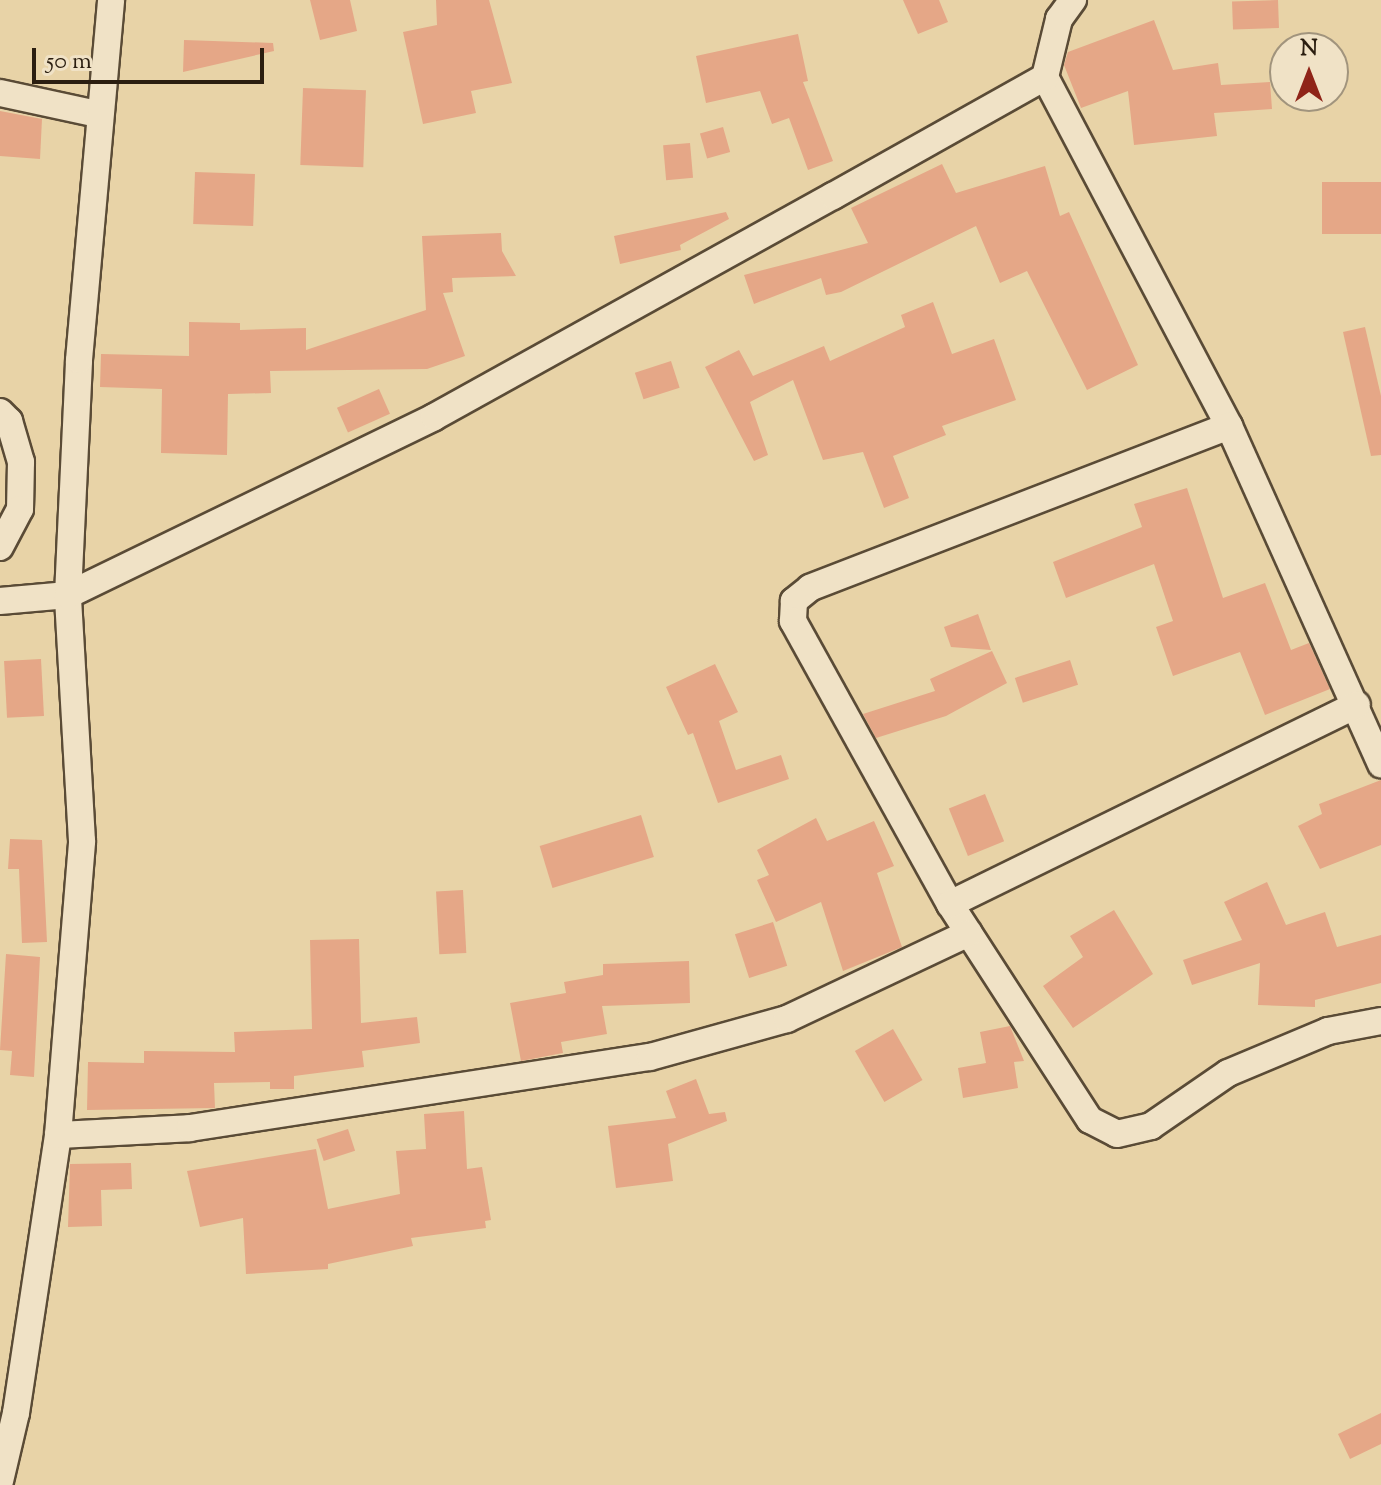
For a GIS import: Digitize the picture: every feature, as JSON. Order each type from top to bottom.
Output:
[{"type":"street","points":[[0,1481],[8,1410],[58,1135],[82,841],[68,595],[97,114],[111,0]]},
{"type":"street","points":[[1073,0],[1059,19],[1045,77],[1229,426],[1381,764]]},
{"type":"street","points":[[0,601],[68,595],[434,417],[1045,77]]},
{"type":"street","points":[[0,93],[97,114]]},
{"type":"street","points":[[0,412],[9,421],[21,462],[20,509],[0,547]]},
{"type":"street","points":[[1229,426],[810,588],[794,601],[793,621],[950,904],[1090,1120],[1117,1134],[1151,1126],[1228,1073],[1328,1031],[1381,1021]]},
{"type":"street","points":[[950,904],[1357,705]]},
{"type":"street","points":[[58,1135],[190,1128],[650,1057],[787,1019],[969,933]]},
{"type":"building","points":[[310,0],[350,0],[357,31],[320,40]]},
{"type":"building","points":[[436,0],[489,0],[512,83],[471,91],[476,113],[423,124],[403,32],[437,25]]},
{"type":"building","points":[[903,0],[939,0],[948,22],[918,34]]},
{"type":"building","points":[[1278,0],[1279,28],[1233,30],[1232,2]]},
{"type":"building","points":[[1154,20],[1173,70],[1218,63],[1221,85],[1269,82],[1269,109],[1214,113],[1217,136],[1134,145],[1128,91],[1081,108],[1064,65],[1068,52]]},
{"type":"building","points":[[798,34],[808,81],[803,82],[833,161],[808,170],[789,118],[772,124],[760,91],[706,103],[696,56]]},
{"type":"building","points":[[184,40],[273,43],[274,51],[183,72]]},
{"type":"building","points":[[303,88],[366,90],[363,167],[300,165]]},
{"type":"building","points":[[0,111],[42,119],[40,159],[0,156]]},
{"type":"building","points":[[723,127],[730,152],[707,159],[700,134]]},
{"type":"building","points":[[690,143],[693,178],[666,180],[663,145]]},
{"type":"building","points":[[942,164],[956,193],[1045,166],[1060,216],[1069,212],[1138,365],[1087,390],[1027,271],[1000,283],[976,226],[841,292],[826,295],[821,278],[754,304],[744,275],[868,243],[851,208]]},
{"type":"building","points":[[195,172],[255,174],[253,226],[193,224]]},
{"type":"building","points":[[1322,182],[1381,182],[1381,234],[1322,234]]},
{"type":"building","points":[[726,212],[729,219],[680,245],[681,250],[620,264],[614,236]]},
{"type":"building","points":[[501,233],[502,251],[516,276],[452,278],[453,292],[443,293],[465,356],[427,369],[270,371],[271,393],[228,394],[227,455],[161,453],[162,389],[100,387],[101,354],[189,356],[189,322],[240,323],[240,330],[306,328],[306,350],[426,310],[422,236]]},
{"type":"building","points":[[933,302],[952,354],[994,339],[1016,400],[942,426],[946,435],[893,456],[909,498],[884,508],[863,452],[823,460],[793,380],[750,402],[768,455],[754,461],[705,367],[739,350],[753,376],[824,346],[830,361],[905,327],[901,315]]},
{"type":"building","points":[[1365,327],[1381,396],[1381,455],[1371,456],[1343,332]]},
{"type":"building","points":[[671,361],[680,388],[644,399],[635,373]]},
{"type":"building","points":[[379,389],[390,414],[348,432],[337,408]]},
{"type":"building","points":[[1187,488],[1223,598],[1265,583],[1291,650],[1309,643],[1330,689],[1265,715],[1240,652],[1173,676],[1156,627],[1173,621],[1154,564],[1066,598],[1053,562],[1142,527],[1134,504]]},
{"type":"building","points":[[978,614],[991,650],[951,647],[944,627]]},
{"type":"building","points":[[992,651],[1007,683],[946,716],[876,738],[863,714],[935,691],[930,679]]},
{"type":"building","points":[[41,659],[44,716],[7,718],[4,661]]},
{"type":"building","points":[[1070,660],[1078,685],[1023,703],[1015,678]]},
{"type":"building","points":[[715,664],[738,712],[719,721],[736,770],[781,755],[789,779],[718,803],[693,733],[688,735],[666,687]]},
{"type":"building","points":[[1381,780],[1381,845],[1320,869],[1298,826],[1322,814],[1319,804]]},
{"type":"building","points":[[985,794],[1004,841],[968,856],[949,809]]},
{"type":"building","points":[[641,815],[654,857],[552,888],[540,846]]},
{"type":"building","points":[[816,818],[827,841],[874,821],[894,866],[877,873],[902,947],[843,971],[821,902],[776,922],[757,880],[769,875],[757,850]]},
{"type":"building","points":[[10,839],[42,840],[47,942],[22,943],[19,869],[8,869]]},
{"type":"building","points":[[1267,882],[1286,925],[1325,912],[1337,947],[1381,935],[1381,983],[1315,1000],[1315,1007],[1258,1005],[1260,963],[1192,985],[1183,960],[1242,940],[1224,902]]},
{"type":"building","points":[[463,890],[466,953],[439,954],[436,891]]},
{"type":"building","points":[[1114,910],[1153,974],[1073,1028],[1043,986],[1083,957],[1070,936]]},
{"type":"building","points":[[773,922],[787,966],[749,978],[735,934]]},
{"type":"building","points":[[359,939],[361,1023],[417,1017],[420,1043],[362,1051],[364,1067],[294,1076],[294,1089],[270,1089],[270,1082],[214,1083],[215,1108],[87,1110],[88,1062],[144,1063],[144,1051],[235,1052],[234,1032],[312,1029],[310,940]]},
{"type":"building","points":[[6,954],[40,957],[34,1077],[10,1075],[12,1051],[0,1050]]},
{"type":"building","points":[[689,961],[690,1003],[602,1006],[607,1034],[561,1042],[563,1053],[521,1061],[510,1003],[566,993],[564,982],[603,975],[603,964]]},
{"type":"building","points":[[1010,1026],[1024,1061],[1014,1062],[1018,1088],[963,1098],[958,1068],[986,1063],[980,1032]]},
{"type":"building","points":[[893,1029],[922,1080],[884,1102],[855,1051]]},
{"type":"building","points":[[696,1079],[709,1114],[725,1112],[727,1121],[668,1144],[673,1181],[616,1188],[608,1126],[676,1118],[666,1091]]},
{"type":"building","points":[[464,1111],[467,1169],[482,1167],[491,1220],[485,1221],[486,1228],[411,1238],[413,1246],[328,1264],[328,1269],[246,1274],[243,1218],[200,1227],[187,1171],[316,1149],[328,1209],[400,1194],[396,1151],[426,1149],[424,1114]]},
{"type":"building","points":[[348,1129],[355,1151],[324,1161],[317,1139]]},
{"type":"building","points":[[131,1163],[132,1189],[101,1190],[102,1226],[68,1227],[70,1164]]},
{"type":"building","points":[[1381,1413],[1381,1444],[1350,1459],[1338,1434]]}]
